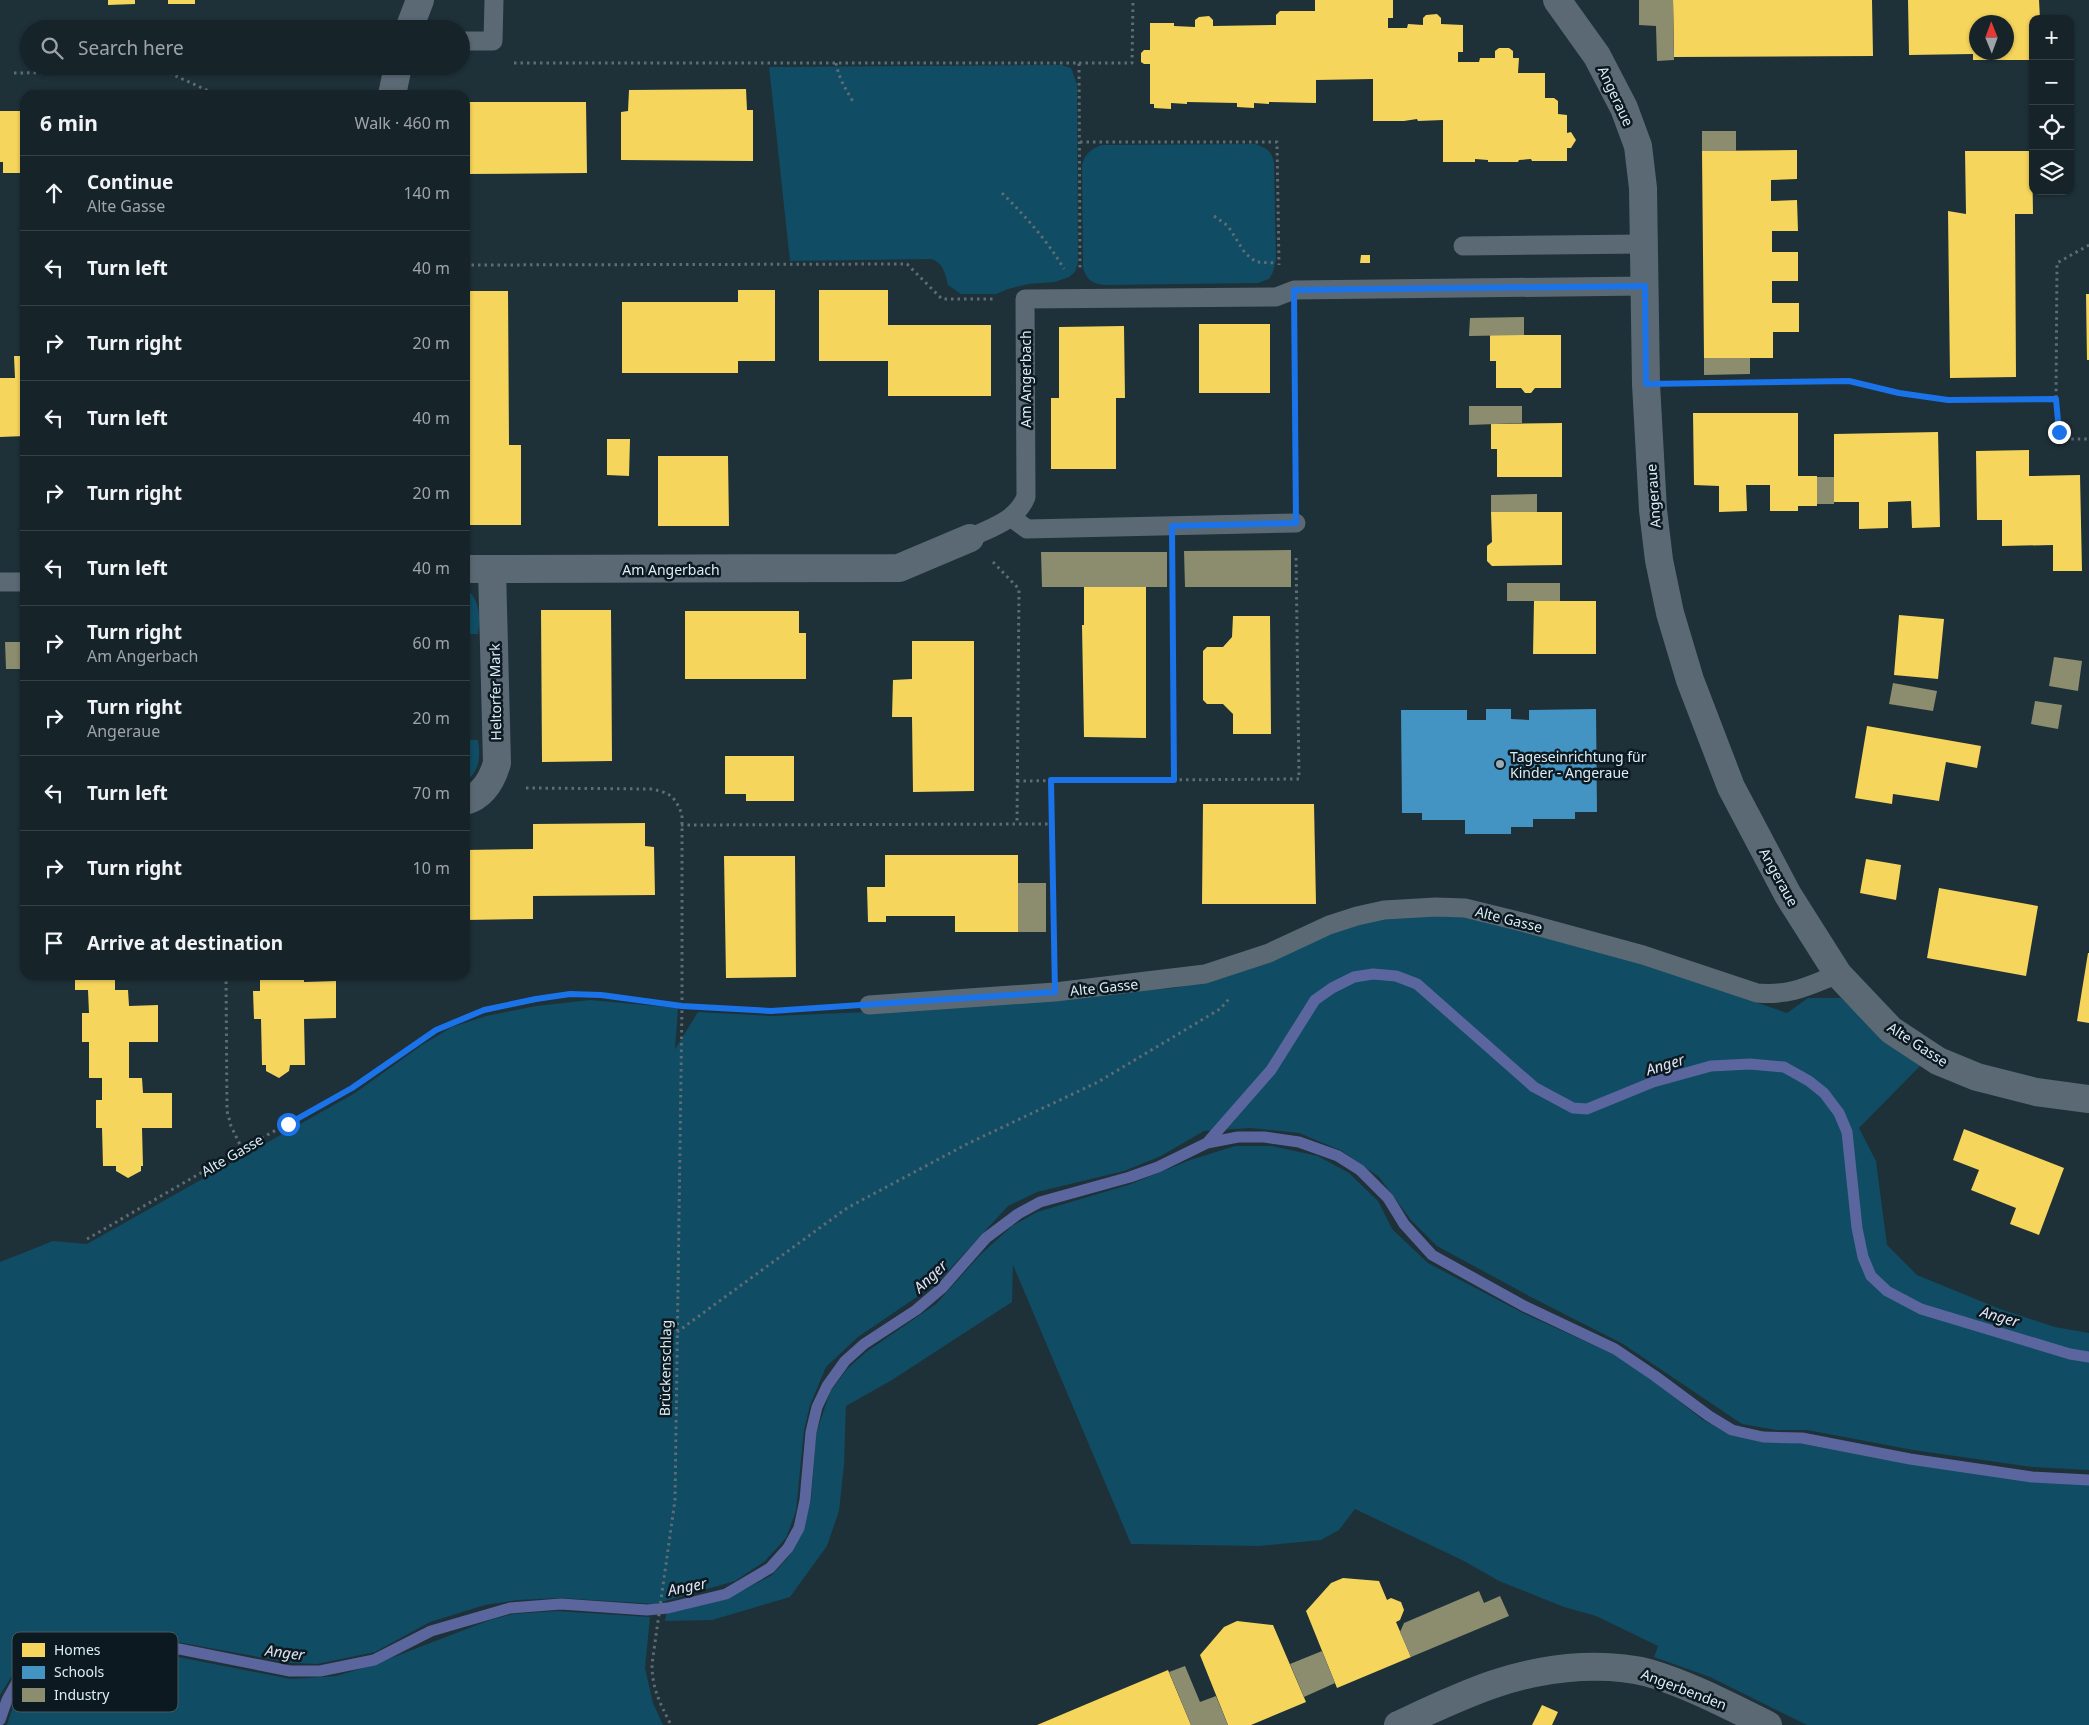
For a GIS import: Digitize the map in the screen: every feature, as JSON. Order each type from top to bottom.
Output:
[{"type":"street","points":[[412,20],[420,0]]},
{"type":"street","name":"Angeraue","points":[[1558,0],[1597,56],[1624,108],[1638,146],[1643,188],[1646,384],[1653,510],[1659,560],[1670,613],[1690,680],[1732,787],[1788,895],[1838,974]]},
{"type":"street","name":"Am Angerbach","points":[[470,569],[899,568],[970,538]]},
{"type":"street","name":"Heltorfer Mark","points":[[492,569],[496,764],[493,778]]},
{"type":"street","points":[[470,800],[483,791],[493,778]]},
{"type":"street","name":"Alte Gasse","points":[[1838,974],[1891,1030],[1938,1061],[1986,1079],[2036,1092],[2089,1099]]},
{"type":"street","name":"Angerbenden","points":[[1398,1725],[1505,1679],[1551,1669],[1615,1667],[1649,1673],[1701,1693],[1768,1725]]},
{"type":"lane","points":[[470,41],[493,41],[494,0]]},
{"type":"lane","points":[[1462,246],[1644,244]]},
{"type":"lane","points":[[1025,299],[1276,297],[1289,292],[1645,286]]},
{"type":"lane","name":"Am Angerbach","points":[[970,538],[1012,518],[1021,509],[1026,497],[1025,299]]},
{"type":"lane","points":[[1012,518],[1027,529],[1296,523]]},
{"type":"lane","points":[[0,582],[20,582]]},
{"type":"lane","name":"Alte Gasse","points":[[869,1005],[1055,992],[1205,974],[1269,953],[1329,925],[1357,916],[1384,910],[1436,907],[1465,908],[1522,922],[1643,955],[1757,993],[1793,992],[1838,974]]},
{"type":"path","points":[[511,63],[1132,62],[1132,0]]},
{"type":"path","points":[[836,63],[838,74],[854,103]]},
{"type":"path","points":[[1079,63],[1080,298]]},
{"type":"path","points":[[14,73],[20,73]]},
{"type":"path","points":[[174,75],[206,90]]},
{"type":"path","points":[[273,90],[394,84]]},
{"type":"path","points":[[1018,781],[1299,779],[1296,523],[1289,292],[1279,282],[1277,142],[1080,142]]},
{"type":"path","points":[[1002,193],[1035,227],[1054,251],[1080,298]]},
{"type":"path","points":[[1214,216],[1228,226],[1245,253],[1256,262],[1279,263]]},
{"type":"path","points":[[2089,245],[2057,263],[2056,399],[2059,432],[2066,439],[2089,439]]},
{"type":"path","points":[[470,265],[907,264],[942,299],[1025,299]]},
{"type":"path","points":[[1646,384],[1849,381],[1899,393],[1948,400],[2056,399]]},
{"type":"path","points":[[1172,526],[1174,780]]},
{"type":"path","points":[[970,538],[1019,589],[1017,824]]},
{"type":"path","name":"Brückenschlag","points":[[493,778],[510,788],[651,789],[668,792],[676,801],[682,814],[682,1006],[674,1500],[666,1571],[652,1664],[652,1682],[670,1725]]},
{"type":"path","points":[[1051,780],[1055,992]]},
{"type":"path","points":[[681,825],[1052,824]]},
{"type":"path","points":[[226,980],[227,1112],[230,1126],[242,1149]]},
{"type":"path","name":"Alte Gasse","points":[[87,1239],[352,1088],[436,1030],[484,1010],[570,994],[601,995],[682,1006],[771,1011],[869,1005]]},
{"type":"path","points":[[677,1332],[847,1208],[966,1144],[1098,1082],[1220,1009],[1232,995]]},
{"type":"shaded area","points":[[1061,65],[1071,68],[1077,84],[1078,263],[1075,272],[1069,277],[1055,282],[1028,284],[996,294],[961,294],[948,285],[941,266],[931,259],[790,261],[769,67]]},
{"type":"shaded area","points":[[1255,144],[1268,150],[1274,163],[1276,260],[1269,279],[1258,283],[1106,285],[1094,283],[1086,276],[1083,268],[1082,165],[1086,155],[1091,150],[1102,145]]},
{"type":"shaded area","points":[[470,592],[478,609],[478,634],[470,634]]},
{"type":"shaded area","points":[[470,740],[478,740],[478,764],[470,778]]},
{"type":"shaded area","points":[[1436,915],[1464,917],[1520,930],[1640,963],[1787,1013],[1808,998],[1841,998],[1869,1024],[1922,1064],[1859,1128],[1876,1161],[1887,1245],[1917,1275],[2000,1309],[2055,1327],[2089,1333],[2089,1470],[2032,1467],[1913,1450],[1807,1430],[1776,1430],[1742,1424],[1623,1344],[1437,1246],[1411,1220],[1379,1177],[1342,1151],[1299,1133],[1250,1128],[1204,1131],[1161,1156],[1124,1171],[1037,1192],[1008,1206],[936,1284],[858,1337],[826,1367],[810,1405],[804,1430],[796,1511],[786,1538],[765,1561],[735,1581],[655,1604],[561,1598],[518,1600],[485,1605],[430,1622],[375,1652],[317,1664],[291,1663],[178,1642],[178,1632],[12,1632],[12,1676],[0,1695],[0,1262],[53,1241],[87,1244],[355,1093],[422,1045],[452,1027],[486,1016],[536,1006],[590,1000],[678,1008],[675,1049],[698,1012],[772,1016],[891,1011],[1174,988],[1207,981],[1332,932],[1386,916]]},
{"type":"shaded area","points":[[1235,1146],[1272,1146],[1318,1156],[1349,1173],[1378,1201],[1392,1229],[1428,1263],[1523,1313],[1611,1353],[1650,1378],[1703,1420],[1730,1434],[1758,1441],[1798,1443],[1911,1464],[2031,1480],[2089,1485],[2089,1725],[1807,1725],[1710,1677],[1654,1657],[1658,1646],[1596,1616],[1564,1607],[1499,1581],[1464,1561],[1355,1509],[1339,1530],[1321,1540],[1259,1546],[1131,1544],[1013,1265],[1012,1302],[892,1380],[846,1406],[844,1465],[839,1511],[827,1546],[790,1597],[712,1620],[665,1621],[667,1611],[727,1599],[772,1575],[790,1555],[802,1531],[811,1500],[816,1434],[830,1392],[847,1369],[866,1352],[936,1304],[980,1255],[1012,1226],[1037,1212],[1131,1184],[1190,1160]]},
{"type":"shaded area","points":[[557,1611],[650,1617],[645,1668],[653,1703],[663,1725],[7,1725],[12,1710],[12,1712],[178,1712],[178,1657],[291,1679],[336,1676],[373,1665],[490,1620],[513,1614]]},
{"type":"building: Homes","points":[[108,0],[135,0],[135,4],[108,5]]},
{"type":"building: Homes","points":[[168,0],[195,0],[195,4],[168,4]]},
{"type":"building: Homes","points":[[1315,0],[1393,0],[1393,18],[1388,18],[1388,28],[1407,28],[1408,24],[1423,25],[1423,18],[1426,15],[1437,14],[1441,18],[1441,24],[1463,25],[1463,52],[1458,52],[1458,62],[1479,62],[1480,58],[1495,58],[1495,51],[1499,48],[1509,48],[1513,51],[1513,58],[1519,58],[1518,73],[1545,73],[1545,98],[1554,98],[1558,101],[1558,114],[1567,115],[1567,133],[1571,132],[1576,140],[1571,148],[1567,148],[1567,161],[1532,161],[1531,159],[1519,160],[1518,162],[1488,162],[1488,160],[1475,159],[1475,162],[1443,162],[1443,120],[1373,121],[1373,79],[1316,80],[1316,103],[1254,103],[1254,108],[1237,107],[1237,103],[1187,102],[1187,104],[1171,103],[1171,109],[1154,108],[1154,104],[1150,104],[1150,64],[1141,62],[1141,53],[1144,50],[1150,50],[1150,23],[1174,23],[1174,26],[1195,27],[1195,20],[1199,17],[1209,16],[1213,20],[1213,26],[1276,25],[1276,15],[1280,11],[1315,11]]},
{"type":"building: Homes","points":[[1673,0],[1872,0],[1873,56],[1674,57]]},
{"type":"building: Homes","points":[[1908,0],[2039,0],[2040,15],[2029,15],[2029,60],[2014,60],[2014,15],[1969,15],[1969,54],[1909,55]]},
{"type":"building: Homes","points":[[746,89],[747,110],[753,110],[753,161],[621,160],[621,112],[628,111],[629,90]]},
{"type":"building: Homes","points":[[470,102],[586,102],[587,173],[470,174]]},
{"type":"building: Homes","points":[[0,111],[20,111],[20,173],[3,173],[3,162],[0,162]]},
{"type":"building: Homes","points":[[1797,150],[1797,179],[1771,180],[1771,201],[1797,200],[1798,231],[1772,231],[1772,252],[1798,252],[1798,281],[1772,281],[1772,303],[1799,303],[1799,332],[1773,332],[1773,358],[1704,358],[1702,151]]},
{"type":"building: Homes","points":[[1965,151],[2029,151],[2029,195],[2033,195],[2033,214],[2015,214],[2016,377],[1950,378],[1948,211],[1966,214]]},
{"type":"building: Homes","points":[[1361,255],[1370,255],[1370,263],[1360,263]]},
{"type":"building: Homes","points":[[738,290],[775,290],[775,361],[738,361],[738,373],[622,373],[622,302],[738,302]]},
{"type":"building: Homes","points":[[819,290],[888,290],[888,325],[991,325],[991,396],[888,396],[888,361],[819,361]]},
{"type":"building: Homes","points":[[470,291],[508,291],[509,445],[521,445],[521,525],[470,525]]},
{"type":"building: Homes","points":[[2086,294],[2089,294],[2089,360],[2087,360]]},
{"type":"building: Homes","points":[[1199,324],[1270,324],[1270,393],[1199,393]]},
{"type":"building: Homes","points":[[1124,326],[1125,398],[1116,398],[1116,469],[1051,469],[1051,398],[1059,398],[1059,327]]},
{"type":"building: Homes","points":[[1490,335],[1561,335],[1561,388],[1535,388],[1531,393],[1525,393],[1521,388],[1496,388],[1496,361],[1490,361]]},
{"type":"building: Homes","points":[[14,356],[20,356],[20,436],[0,437],[0,378],[15,378]]},
{"type":"building: Homes","points":[[1693,413],[1798,413],[1798,476],[1817,476],[1817,506],[1798,506],[1798,511],[1770,511],[1770,485],[1746,485],[1747,511],[1719,512],[1719,486],[1694,485]]},
{"type":"building: Homes","points":[[1562,423],[1562,477],[1497,477],[1497,449],[1491,449],[1491,424]]},
{"type":"building: Homes","points":[[1938,432],[1940,527],[1912,528],[1911,501],[1888,502],[1888,528],[1859,529],[1859,502],[1834,502],[1834,434]]},
{"type":"building: Homes","points":[[607,439],[630,439],[629,476],[607,475]]},
{"type":"building: Homes","points":[[2029,450],[2029,476],[2080,475],[2082,571],[2053,571],[2053,545],[2002,546],[2002,520],[1977,520],[1976,451]]},
{"type":"building: Homes","points":[[658,456],[728,456],[729,526],[658,526]]},
{"type":"building: Homes","points":[[1491,512],[1562,512],[1562,565],[1492,566],[1487,561],[1487,546],[1492,542]]},
{"type":"building: Homes","points":[[1084,587],[1146,587],[1146,738],[1084,737],[1082,625],[1084,625]]},
{"type":"building: Homes","points":[[1534,601],[1596,601],[1596,654],[1533,654]]},
{"type":"building: Homes","points":[[541,610],[611,610],[612,761],[542,762]]},
{"type":"building: Homes","points":[[685,611],[799,611],[799,633],[806,633],[806,679],[685,679]]},
{"type":"building: Homes","points":[[1899,615],[1944,619],[1938,679],[1894,675]]},
{"type":"building: Homes","points":[[1233,616],[1270,616],[1271,734],[1233,734],[1233,714],[1223,704],[1207,704],[1203,700],[1203,651],[1207,647],[1223,647],[1232,637]]},
{"type":"building: Homes","points":[[912,641],[974,641],[974,791],[913,792],[912,717],[892,717],[893,680],[912,679]]},
{"type":"building: Homes","points":[[1867,726],[1981,746],[1977,768],[1946,762],[1939,801],[1893,794],[1892,804],[1855,798]]},
{"type":"building: Homes","points":[[725,756],[794,756],[794,801],[746,801],[746,794],[725,794]]},
{"type":"building: Homes","points":[[1203,804],[1314,804],[1316,904],[1202,904]]},
{"type":"building: Homes","points":[[645,823],[645,846],[654,847],[655,895],[533,896],[533,919],[470,920],[470,850],[533,849],[533,824]]},
{"type":"building: Homes","points":[[885,855],[1018,855],[1018,932],[955,932],[955,916],[886,916],[886,922],[868,922],[867,887],[885,887]]},
{"type":"building: Homes","points":[[724,856],[795,856],[796,977],[726,978]]},
{"type":"building: Homes","points":[[1866,859],[1901,865],[1896,900],[1860,893]]},
{"type":"building: Homes","points":[[1939,888],[2038,906],[2026,976],[1927,958]]},
{"type":"building: Homes","points":[[2089,953],[2089,1023],[2077,1021]]},
{"type":"building: Homes","points":[[75,980],[115,980],[115,990],[128,990],[129,1006],[158,1005],[158,1042],[129,1042],[129,1078],[142,1078],[143,1093],[172,1093],[172,1128],[142,1128],[143,1166],[141,1166],[141,1171],[128,1178],[116,1171],[116,1166],[103,1166],[102,1128],[96,1128],[96,1100],[102,1100],[102,1078],[89,1078],[89,1042],[82,1042],[82,1013],[89,1013],[88,990],[75,990]]},
{"type":"building: Homes","points":[[260,980],[336,981],[336,1018],[304,1019],[305,1065],[290,1065],[289,1071],[279,1078],[266,1071],[266,1065],[262,1065],[261,1019],[254,1019],[253,991],[260,991]]},
{"type":"building: Homes","points":[[1964,1129],[2064,1168],[2039,1235],[2010,1224],[2016,1208],[1971,1190],[1979,1170],[1953,1160]]},
{"type":"building: Homes","points":[[1343,1578],[1379,1581],[1387,1600],[1391,1598],[1401,1602],[1404,1610],[1400,1620],[1396,1622],[1411,1657],[1337,1688],[1306,1611],[1331,1583]]},
{"type":"building: Homes","points":[[1237,1621],[1273,1625],[1306,1702],[1251,1725],[1228,1725],[1200,1655],[1224,1627]]},
{"type":"building: Homes","points":[[1168,1670],[1191,1725],[1037,1725],[1101,1698]]},
{"type":"building: Homes","points":[[1542,1705],[1558,1712],[1552,1725],[1532,1725]]},
{"type":"building: Schools","points":[[1486,709],[1511,709],[1511,719],[1529,720],[1529,710],[1596,709],[1597,812],[1575,812],[1575,819],[1533,819],[1533,827],[1511,827],[1511,834],[1465,834],[1465,820],[1422,820],[1422,813],[1402,813],[1401,710],[1467,710],[1467,720],[1486,720]]},
{"type":"building: Industry","points":[[1639,0],[1673,0],[1674,60],[1657,61],[1656,26],[1639,25]]},
{"type":"building: Industry","points":[[1702,131],[1736,131],[1736,151],[1702,151]]},
{"type":"building: Industry","points":[[1524,317],[1524,335],[1469,336],[1470,318]]},
{"type":"building: Industry","points":[[1704,358],[1750,358],[1750,374],[1704,375]]},
{"type":"building: Industry","points":[[1469,406],[1522,406],[1522,423],[1469,425]]},
{"type":"building: Industry","points":[[1817,477],[1834,477],[1834,504],[1817,504]]},
{"type":"building: Industry","points":[[1537,494],[1537,512],[1491,512],[1491,495]]},
{"type":"building: Industry","points":[[1291,550],[1291,587],[1185,587],[1184,551]]},
{"type":"building: Industry","points":[[1041,552],[1167,552],[1167,587],[1042,587]]},
{"type":"building: Industry","points":[[1507,583],[1560,583],[1560,601],[1507,601]]},
{"type":"building: Industry","points":[[5,642],[20,642],[20,669],[6,669]]},
{"type":"building: Industry","points":[[2054,657],[2082,661],[2078,691],[2049,686]]},
{"type":"building: Industry","points":[[1893,683],[1937,691],[1933,711],[1889,704]]},
{"type":"building: Industry","points":[[2035,701],[2062,705],[2058,729],[2031,724]]},
{"type":"building: Industry","points":[[1018,883],[1046,883],[1046,932],[1018,932]]},
{"type":"building: Industry","points":[[1479,1591],[1484,1603],[1500,1596],[1509,1616],[1411,1657],[1400,1632],[1404,1623]]},
{"type":"building: Industry","points":[[1322,1651],[1335,1683],[1304,1697],[1290,1664]]},
{"type":"building: Industry","points":[[1185,1666],[1200,1702],[1216,1696],[1228,1725],[1191,1725],[1169,1672]]},
{"type":"waterway","name":"Anger","points":[[1207,1143],[1271,1070],[1315,1000],[1332,988],[1354,977],[1373,974],[1396,976],[1417,984],[1534,1087],[1573,1108],[1587,1109],[1653,1082],[1711,1066],[1750,1064],[1784,1067],[1809,1081],[1824,1093],[1839,1113],[1847,1132],[1857,1228],[1863,1257],[1871,1276],[1887,1291],[1921,1309],[2070,1354],[2089,1357]]},
{"type":"waterway","name":"Anger","points":[[178,1649],[290,1671],[320,1671],[374,1660],[431,1631],[510,1608],[561,1604],[647,1610],[668,1608],[726,1594],[770,1568],[788,1548],[799,1528],[805,1500],[811,1432],[817,1407],[827,1386],[845,1361],[864,1344],[916,1310],[942,1288],[986,1238],[1018,1214],[1040,1202],[1130,1177],[1158,1167],[1207,1143],[1238,1137],[1264,1137],[1299,1142],[1338,1156],[1360,1170],[1388,1198],[1404,1224],[1432,1255],[1524,1306],[1615,1349],[1709,1416],[1732,1430],[1763,1437],[1802,1438],[1910,1459],[2032,1477],[2089,1480]]},
{"type":"waterway","name":"Anger","points":[[0,1720],[12,1691]]},
{"type":"place","name":"Tageseinrichtung für Kinder - Angeraue","points":[[1500,764]]},
{"type":"route","points":[[288,1124],[352,1088],[436,1030],[484,1010],[536,999],[570,994],[601,995],[682,1006],[771,1011],[1055,992],[1051,780],[1174,780],[1172,526],[1296,523],[1294,290],[1645,286],[1646,384],[1849,381],[1899,393],[1948,400],[2056,399],[2057,428],[2059,432]]}]
